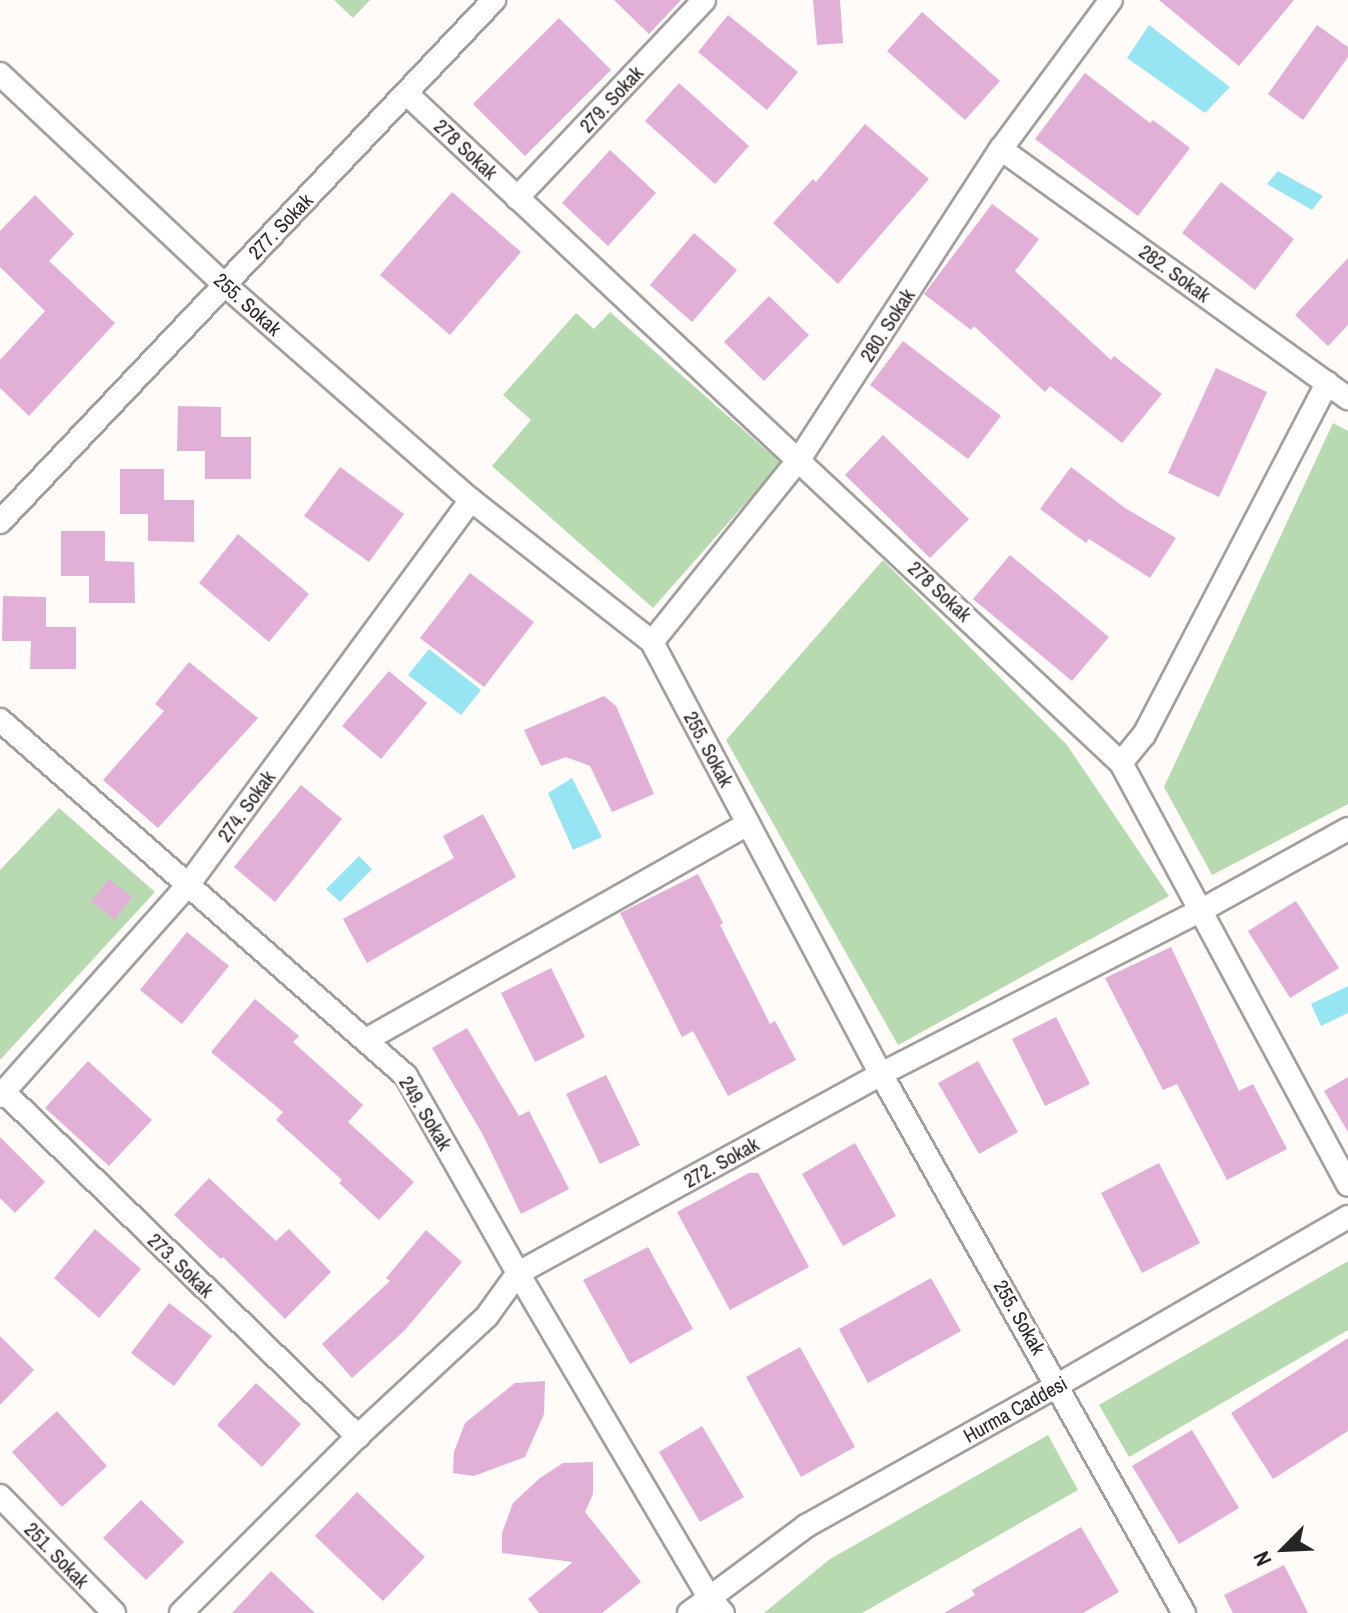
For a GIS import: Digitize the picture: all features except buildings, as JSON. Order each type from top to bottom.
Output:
[{"type":"street","name":"277. Sokak","points":[[0,522],[494,0]]},
{"type":"street","name":"279. Sokak","points":[[517,198],[704,0]]},
{"type":"street","name":"280. Sokak","points":[[652,642],[800,458],[1001,149],[1111,0]]},
{"type":"street","name":"255. Sokak","points":[[0,74],[224,284],[471,500],[652,642],[881,1074],[1184,1613]]},
{"type":"street","name":"278 Sokak","points":[[407,94],[800,458],[1121,763],[1198,912],[1348,1185]]},
{"type":"street","name":"282. Sokak","points":[[1001,149],[1348,398]]},
{"type":"street","points":[[1121,763],[1144,735],[1327,383]]},
{"type":"street","name":"274. Sokak","points":[[2,1094],[188,885],[471,500]]},
{"type":"street","name":"249. Sokak","points":[[0,720],[406,1076],[518,1273],[716,1605]]},
{"type":"street","points":[[366,1040],[748,824]]},
{"type":"street","name":"272. Sokak","points":[[181,1613],[358,1436],[487,1316],[518,1273],[881,1074],[1198,912],[1348,829]]},
{"type":"street","name":"273. Sokak","points":[[2,1094],[358,1436]]},
{"type":"street","name":"Hurma Caddesi","points":[[689,1613],[716,1605],[806,1526],[1348,1217]]},
{"type":"street","name":"251. Sokak","points":[[0,1496],[114,1613]]},
{"type":"green space","points":[[334,0],[370,0],[353,18]]},
{"type":"green space","points":[[610,312],[781,463],[653,608],[492,466],[531,420],[503,395],[576,313],[594,329]]},
{"type":"green space","points":[[1333,423],[1348,431],[1348,804],[1212,875],[1164,787]]},
{"type":"green space","points":[[883,560],[1067,745],[1169,896],[898,1045],[726,740]]},
{"type":"green space","points":[[59,808],[155,892],[0,1060],[0,870]]},
{"type":"green space","points":[[1348,1261],[1348,1330],[1129,1457],[1099,1405]]},
{"type":"green space","points":[[1048,1435],[1078,1490],[862,1613],[764,1613],[830,1559]]},
{"type":"water","points":[[1149,25],[1230,87],[1205,113],[1127,58]]},
{"type":"water","points":[[1278,171],[1323,196],[1312,210],[1267,184]]},
{"type":"water","points":[[429,649],[481,690],[461,715],[408,675]]},
{"type":"water","points":[[572,778],[602,837],[573,850],[548,793]]},
{"type":"water","points":[[359,856],[372,869],[340,902],[326,889]]},
{"type":"water","points":[[1348,986],[1348,1013],[1321,1026],[1311,1004]]}]
